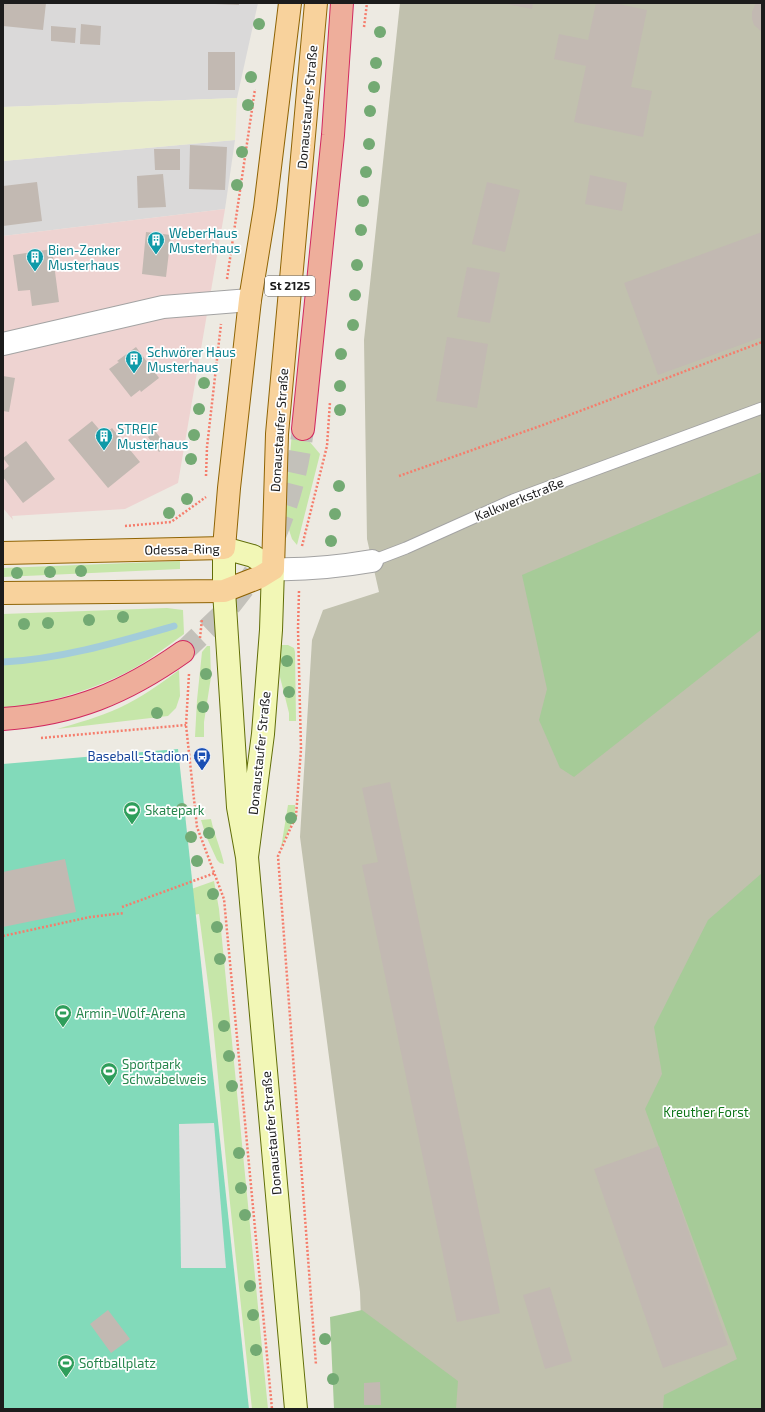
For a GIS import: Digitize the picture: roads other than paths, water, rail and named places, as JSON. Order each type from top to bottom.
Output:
[{"type":"highway","points":[[303,429],[333,134],[342,3]]},
{"type":"highway","points":[[3,719],[26,718],[82,705],[102,698],[135,683],[190,654]]},
{"type":"main road","name":"Donaustaufer Straße","points":[[290,3],[268,185],[250,300],[229,488],[224,548],[224,591],[238,807],[247,857],[296,1409]]},
{"type":"main road","name":"Donaustaufer Straße","points":[[247,857],[263,734],[271,630],[277,434],[316,3]]},
{"type":"main road","name":"Odessa-Ring","points":[[3,554],[224,548],[253,556],[273,569]]},
{"type":"main road","points":[[3,593],[224,591],[260,577],[273,569]]},
{"type":"street","points":[[3,344],[163,307],[250,300]]},
{"type":"street","name":"Kalkwerkstraße","points":[[273,569],[318,569],[372,561]]},
{"type":"lane","name":"Kalkwerkstraße","points":[[372,561],[406,548],[513,500],[762,408]]},
{"type":"waterway","points":[[3,662],[68,654],[111,644],[174,626]]},
{"type":"tunnel","points":[[275,536],[293,484],[303,429]]},
{"type":"tunnel","points":[[183,652],[225,612],[254,573]]},
{"type":"place","name":"WeberHaus Musterhaus","points":[[156,255]]},
{"type":"place","name":"Bien-Zenker Musterhaus","points":[[35,272]]},
{"type":"place","name":"Schwörer Haus Musterhaus","points":[[134,374]]},
{"type":"place","name":"STREIF Musterhaus","points":[[104,451]]},
{"type":"place","name":"Baseball-Stadion","points":[[202,771]]},
{"type":"place","name":"Skatepark","points":[[132,825]]},
{"type":"place","name":"Armin-Wolf-Arena","points":[[63,1028]]},
{"type":"place","name":"Sportpark Schwabelweis","points":[[109,1086]]},
{"type":"place","name":"Softballplatz","points":[[66,1378]]},
{"type":"park label","name":"Kreuther Forst","points":[[706,1112]]}]
